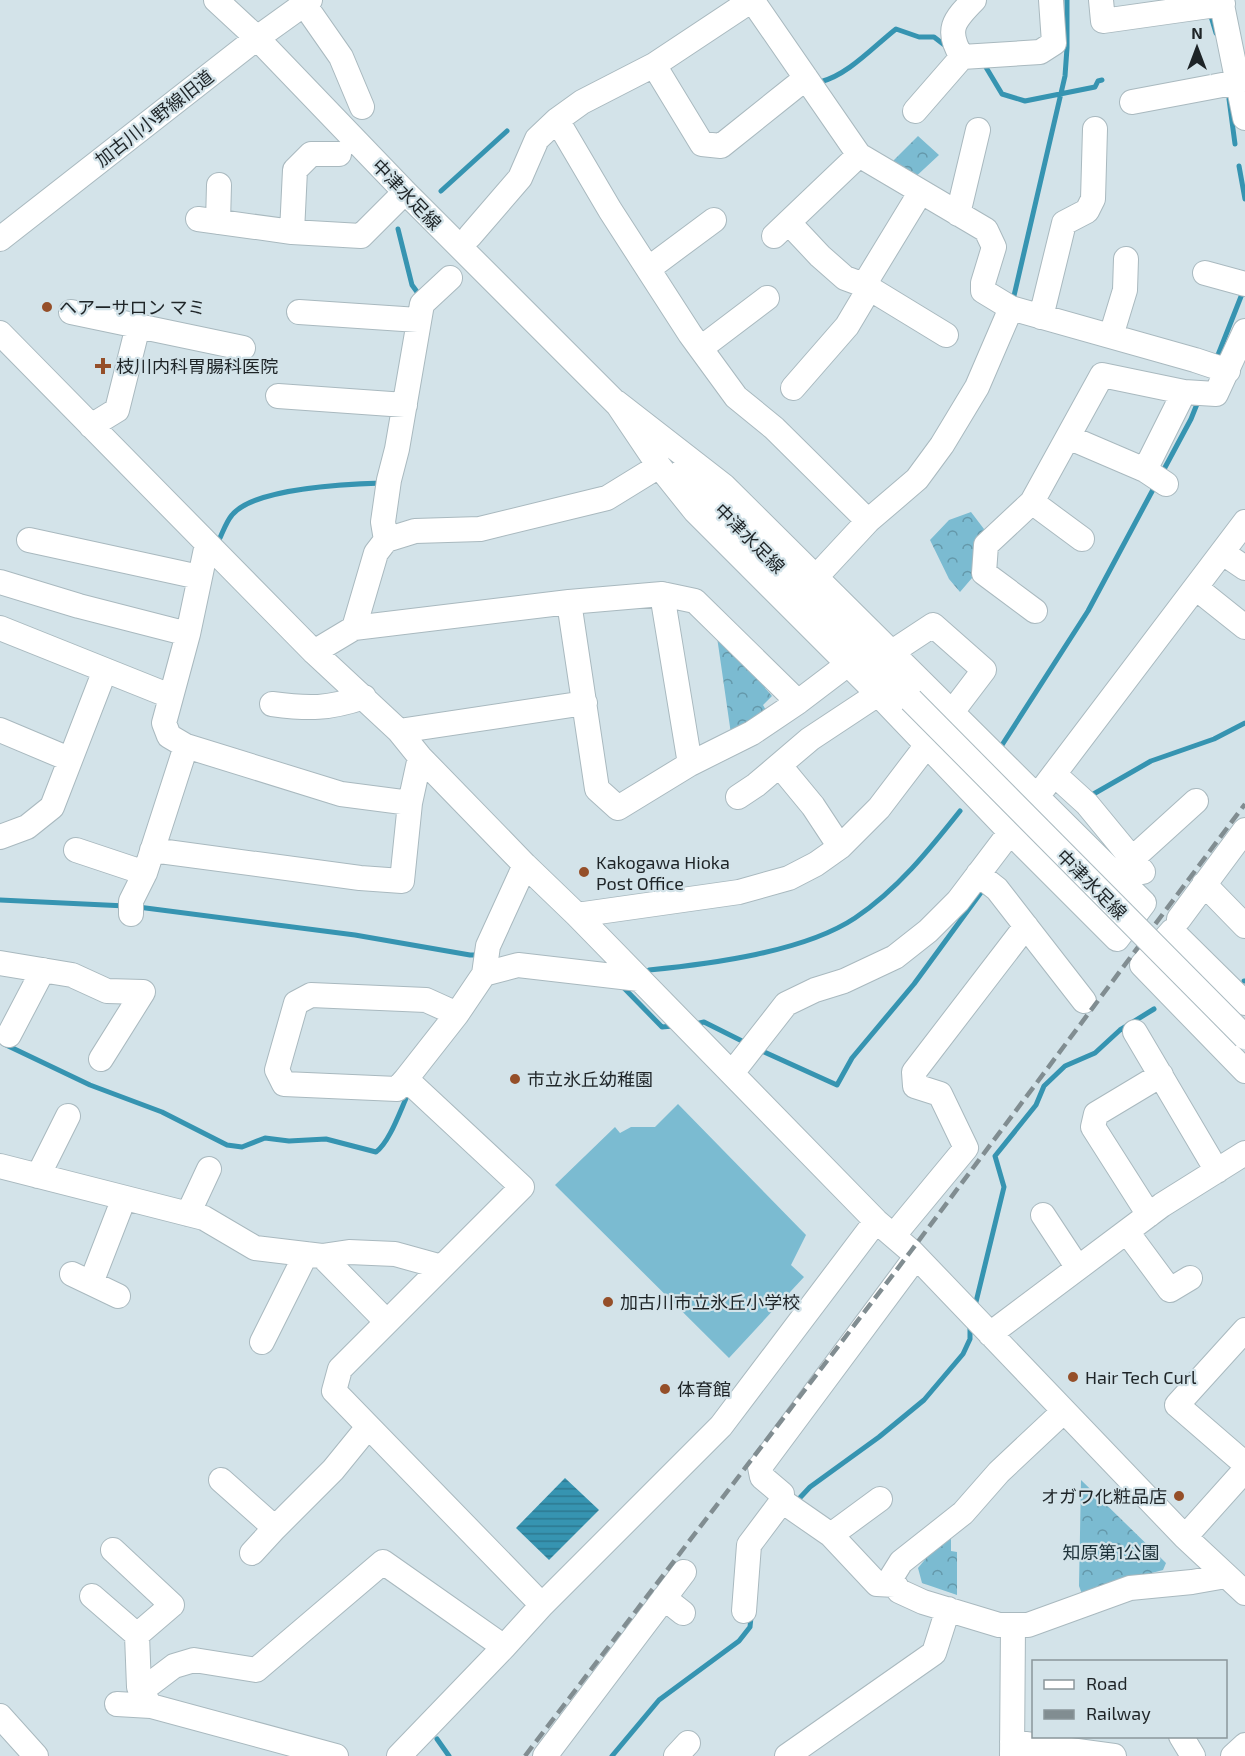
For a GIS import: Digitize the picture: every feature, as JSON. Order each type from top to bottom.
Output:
[{"type":"street","name":"中津水足線","points":[[216,0],[257,38],[405,192],[1245,1037]]},
{"type":"street","points":[[470,236],[520,178],[537,139],[557,120],[582,102],[654,65],[752,0],[860,155],[920,193],[986,230],[994,247],[983,283],[983,291],[1011,308],[1228,371]]},
{"type":"street","points":[[962,57],[953,42],[955,19],[974,0]]},
{"type":"street","points":[[916,112],[962,57],[1040,52],[1054,43],[1051,0]]},
{"type":"street","points":[[1101,0],[1104,21],[1222,3],[1245,118]]},
{"type":"street","name":"加古川小野線旧道","points":[[0,239],[257,38],[307,2]]},
{"type":"street","points":[[307,2],[341,57],[362,107]]},
{"type":"street","points":[[654,65],[702,144],[721,146],[806,78]]},
{"type":"street","points":[[1141,96],[1238,82]]},
{"type":"street","points":[[557,120],[648,269],[736,397],[774,428],[868,521]]},
{"type":"street","points":[[1041,317],[1056,222],[1087,211],[1093,199],[1088,142]]},
{"type":"street","points":[[957,214],[979,146]]},
{"type":"street","points":[[292,232],[295,170],[311,154],[339,154]]},
{"type":"street","points":[[860,155],[781,229],[845,278],[866,287],[946,335]]},
{"type":"street","points":[[219,185],[208,220],[292,232],[361,236],[405,192]]},
{"type":"street","points":[[793,388],[805,363],[847,326],[866,287],[920,193]]},
{"type":"street","points":[[648,269],[714,220]]},
{"type":"street","points":[[1111,336],[1125,290],[1126,259]]},
{"type":"street","points":[[1205,273],[1241,283]]},
{"type":"street","points":[[386,540],[383,522],[418,320],[422,304],[450,278]]},
{"type":"street","points":[[701,348],[767,298]]},
{"type":"street","points":[[816,577],[868,521],[950,450],[1011,308]]},
{"type":"street","points":[[71,312],[243,348]]},
{"type":"street","points":[[299,312],[418,320]]},
{"type":"street","points":[[91,426],[117,410],[138,326]]},
{"type":"street","points":[[1034,612],[984,573],[986,545],[1032,502],[1102,375],[1184,392],[1216,394],[1245,330]]},
{"type":"street","points":[[0,333],[314,652],[399,731],[420,757],[525,866],[577,915],[694,1036],[916,1257],[1185,1537],[1245,1593]]},
{"type":"street","points":[[1146,470],[1184,392]]},
{"type":"street","points":[[278,396],[405,405]]},
{"type":"street","points":[[616,402],[724,486],[1144,903],[1117,939],[1010,832],[928,744],[695,511],[659,466],[616,402]]},
{"type":"street","points":[[1068,437],[1146,470],[1166,484]]},
{"type":"street","points":[[354,628],[376,553],[386,540],[415,531],[480,529],[607,498],[659,466]]},
{"type":"street","points":[[1032,502],[1082,539]]},
{"type":"street","points":[[732,1073],[786,1004],[870,969],[903,950],[928,931],[958,901],[986,880],[1010,832],[1245,522]]},
{"type":"street","points":[[29,540],[199,578]]},
{"type":"street","points":[[207,544],[188,634],[164,723],[169,736],[186,746],[341,794],[410,803]]},
{"type":"street","points":[[1223,553],[1245,568]]},
{"type":"street","points":[[0,582],[79,606],[188,634]]},
{"type":"street","points":[[1196,588],[1245,627]]},
{"type":"street","points":[[314,652],[354,628],[569,602],[662,594],[694,601],[798,702]]},
{"type":"street","points":[[662,594],[690,764]]},
{"type":"street","points":[[569,602],[597,789],[618,808],[690,764],[752,733],[848,664]]},
{"type":"street","points":[[577,915],[651,906],[765,886],[789,878],[840,848],[879,808],[984,670],[933,625],[892,652]]},
{"type":"street","points":[[0,628],[170,696]]},
{"type":"street","points":[[0,837],[27,827],[52,807],[105,670]]},
{"type":"street","points":[[738,797],[810,740],[878,694]]},
{"type":"street","points":[[272,704],[306,709],[340,705],[364,697]]},
{"type":"street","points":[[399,731],[585,703]]},
{"type":"street","points":[[0,730],[69,759]]},
{"type":"street","points":[[131,907],[186,746]]},
{"type":"street","points":[[152,850],[360,878],[402,881],[410,803],[420,757]]},
{"type":"street","points":[[780,766],[813,806],[840,848]]},
{"type":"street","points":[[1054,774],[1083,800],[1138,865],[1174,812],[1196,801]]},
{"type":"street","points":[[1179,919],[1245,830]]},
{"type":"street","points":[[76,850],[144,873]]},
{"type":"street","points":[[457,1014],[426,1000],[311,995],[296,1003],[277,1070],[284,1084],[398,1089],[457,1014],[484,974],[488,946],[525,866]]},
{"type":"street","points":[[986,880],[1026,926],[1084,1001]]},
{"type":"street","points":[[1204,884],[1245,926]]},
{"type":"street","points":[[399,1756],[542,1605],[721,1426],[885,1228],[966,1148],[940,1095],[915,1086],[914,1072],[1026,926]]},
{"type":"street","points":[[1244,1000],[1172,931],[1142,965],[1245,1071]]},
{"type":"street","points":[[0,963],[72,975],[107,992],[143,992],[103,1044]]},
{"type":"street","points":[[484,974],[518,965],[639,979]]},
{"type":"street","points":[[9,1035],[43,970]]},
{"type":"street","points":[[1136,1032],[1217,1171]]},
{"type":"street","points":[[1149,1215],[1093,1127],[1096,1114],[1161,1075]]},
{"type":"street","points":[[406,1079],[522,1187],[340,1369],[334,1391],[542,1605]]},
{"type":"street","points":[[38,1176],[68,1116]]},
{"type":"street","points":[[990,1334],[1149,1215],[1245,1154]]},
{"type":"street","points":[[0,1166],[204,1218],[255,1248],[314,1255],[349,1252],[395,1254],[442,1267]]},
{"type":"street","points":[[188,1214],[208,1169]]},
{"type":"street","points":[[118,1296],[81,1279],[124,1197]]},
{"type":"street","points":[[1043,1215],[1078,1268]]},
{"type":"street","points":[[1126,1232],[1170,1290],[1190,1278]]},
{"type":"street","points":[[314,1255],[387,1322]]},
{"type":"street","points":[[262,1341],[314,1255]]},
{"type":"street","points":[[744,1611],[749,1545],[782,1501],[782,1494],[762,1478],[760,1467],[916,1257]]},
{"type":"street","points":[[1245,1330],[1177,1406],[1245,1464]]},
{"type":"street","points":[[1064,1411],[999,1472],[963,1514],[901,1562],[891,1578],[899,1591],[923,1602],[999,1625],[1028,1625],[1130,1588],[1226,1576]]},
{"type":"street","points":[[252,1553],[333,1470],[368,1427]]},
{"type":"street","points":[[1185,1537],[1245,1470]]},
{"type":"street","points":[[220,1480],[275,1528]]},
{"type":"street","points":[[831,1535],[880,1499]]},
{"type":"street","points":[[782,1501],[831,1535],[877,1584],[895,1585]]},
{"type":"street","points":[[113,1550],[172,1605],[136,1635]]},
{"type":"street","points":[[146,1698],[174,1666],[194,1660],[256,1670],[383,1562],[504,1647]]},
{"type":"street","points":[[545,1756],[569,1740],[664,1598],[684,1572]]},
{"type":"street","points":[[92,1596],[136,1635],[139,1687],[146,1698]]},
{"type":"street","points":[[664,1598],[683,1613]]},
{"type":"street","points":[[787,1756],[934,1653],[948,1609]]},
{"type":"street","points":[[1013,1625],[1012,1749],[1114,1756]]},
{"type":"street","points":[[117,1704],[146,1698],[336,1756]]},
{"type":"street","points":[[0,1716],[36,1756]]},
{"type":"street","points":[[0,1738],[15,1756]]},
{"type":"street","points":[[1182,1738],[1193,1756]]},
{"type":"street","points":[[1233,1756],[1245,1745]]},
{"type":"green space","points":[[918,136],[939,155],[910,182],[887,167]]},
{"type":"green space","points":[[971,512],[987,533],[978,571],[960,592],[949,579],[930,540],[949,520]]},
{"type":"green space","points":[[716,630],[770,684],[765,688],[772,696],[763,705],[767,712],[731,734]]},
{"type":"green space","points":[[678,1104],[806,1235],[791,1265],[804,1277],[729,1358],[555,1185],[615,1127],[620,1133],[631,1127],[655,1127]]},
{"type":"green space","name":"知原第1公園","points":[[1081,1480],[1166,1563],[1163,1570],[1106,1585],[1082,1594],[1079,1586]]},
{"type":"green space","points":[[951,1538],[951,1551],[957,1552],[957,1595],[922,1583],[918,1568],[928,1556]]},
{"type":"shaded area","points":[[565,1478],[599,1510],[549,1560],[516,1528]]},
{"type":"waterway","points":[[1013,300],[1065,76],[1067,0]]},
{"type":"waterway","points":[[1210,13],[1216,33]]},
{"type":"waterway","points":[[820,82],[850,67],[896,29],[919,37],[934,37],[947,47]]},
{"type":"waterway","points":[[984,64],[1002,94],[1025,101],[1095,87],[1098,81],[1102,80]]},
{"type":"waterway","points":[[1229,99],[1235,144]]},
{"type":"waterway","points":[[441,191],[507,131]]},
{"type":"waterway","points":[[1239,166],[1245,199]]},
{"type":"waterway","points":[[398,229],[412,285],[420,296]]},
{"type":"waterway","points":[[1216,360],[1242,294]]},
{"type":"waterway","points":[[1162,473],[1199,399]]},
{"type":"waterway","points":[[219,540],[232,515],[243,506],[260,499],[302,489],[382,483]]},
{"type":"waterway","points":[[1002,745],[1088,611],[1156,484]]},
{"type":"waterway","points":[[1090,796],[1151,761],[1214,739],[1245,723]]},
{"type":"waterway","points":[[649,970],[756,954],[810,940],[834,930],[870,907],[899,882],[960,811]]},
{"type":"waterway","points":[[760,1050],[837,1085],[852,1058],[914,984],[985,887]]},
{"type":"waterway","points":[[0,900],[126,906]]},
{"type":"waterway","points":[[138,907],[355,935],[479,955]]},
{"type":"waterway","points":[[622,986],[662,1027],[673,1026]]},
{"type":"waterway","points":[[975,1306],[1004,1187],[995,1156],[1036,1105],[1044,1086],[1065,1066],[1095,1053],[1120,1030],[1154,1009]]},
{"type":"waterway","points":[[695,1024],[704,1022],[746,1043]]},
{"type":"waterway","points":[[4,1044],[90,1085],[162,1112],[227,1145],[242,1147],[265,1138],[289,1141],[326,1139],[376,1152],[386,1141],[409,1092]]},
{"type":"waterway","points":[[795,1503],[810,1487],[879,1437],[924,1400],[963,1354],[970,1339],[970,1324]]},
{"type":"waterway","points":[[612,1756],[659,1700],[739,1641],[750,1627],[751,1617]]},
{"type":"waterway","points":[[437,1739],[449,1756]]},
{"type":"railway","points":[[525,1756],[911,1251],[1245,804]]},
{"type":"place","name":"ヘアーサロン マミ","points":[[47,307]]},
{"type":"place","name":"枝川内科胃腸科医院","points":[[103,366]]},
{"type":"place","name":"Kakogawa Hioka Post Office","points":[[584,872]]},
{"type":"place","name":"市立氷丘幼稚園","points":[[515,1079]]},
{"type":"place","name":"加古川市立氷丘小学校","points":[[608,1302]]},
{"type":"place","name":"Hair Tech Curl","points":[[1073,1377]]},
{"type":"place","name":"体育館","points":[[665,1389]]},
{"type":"place","name":"オガワ化粧品店","points":[[1179,1496]]}]
